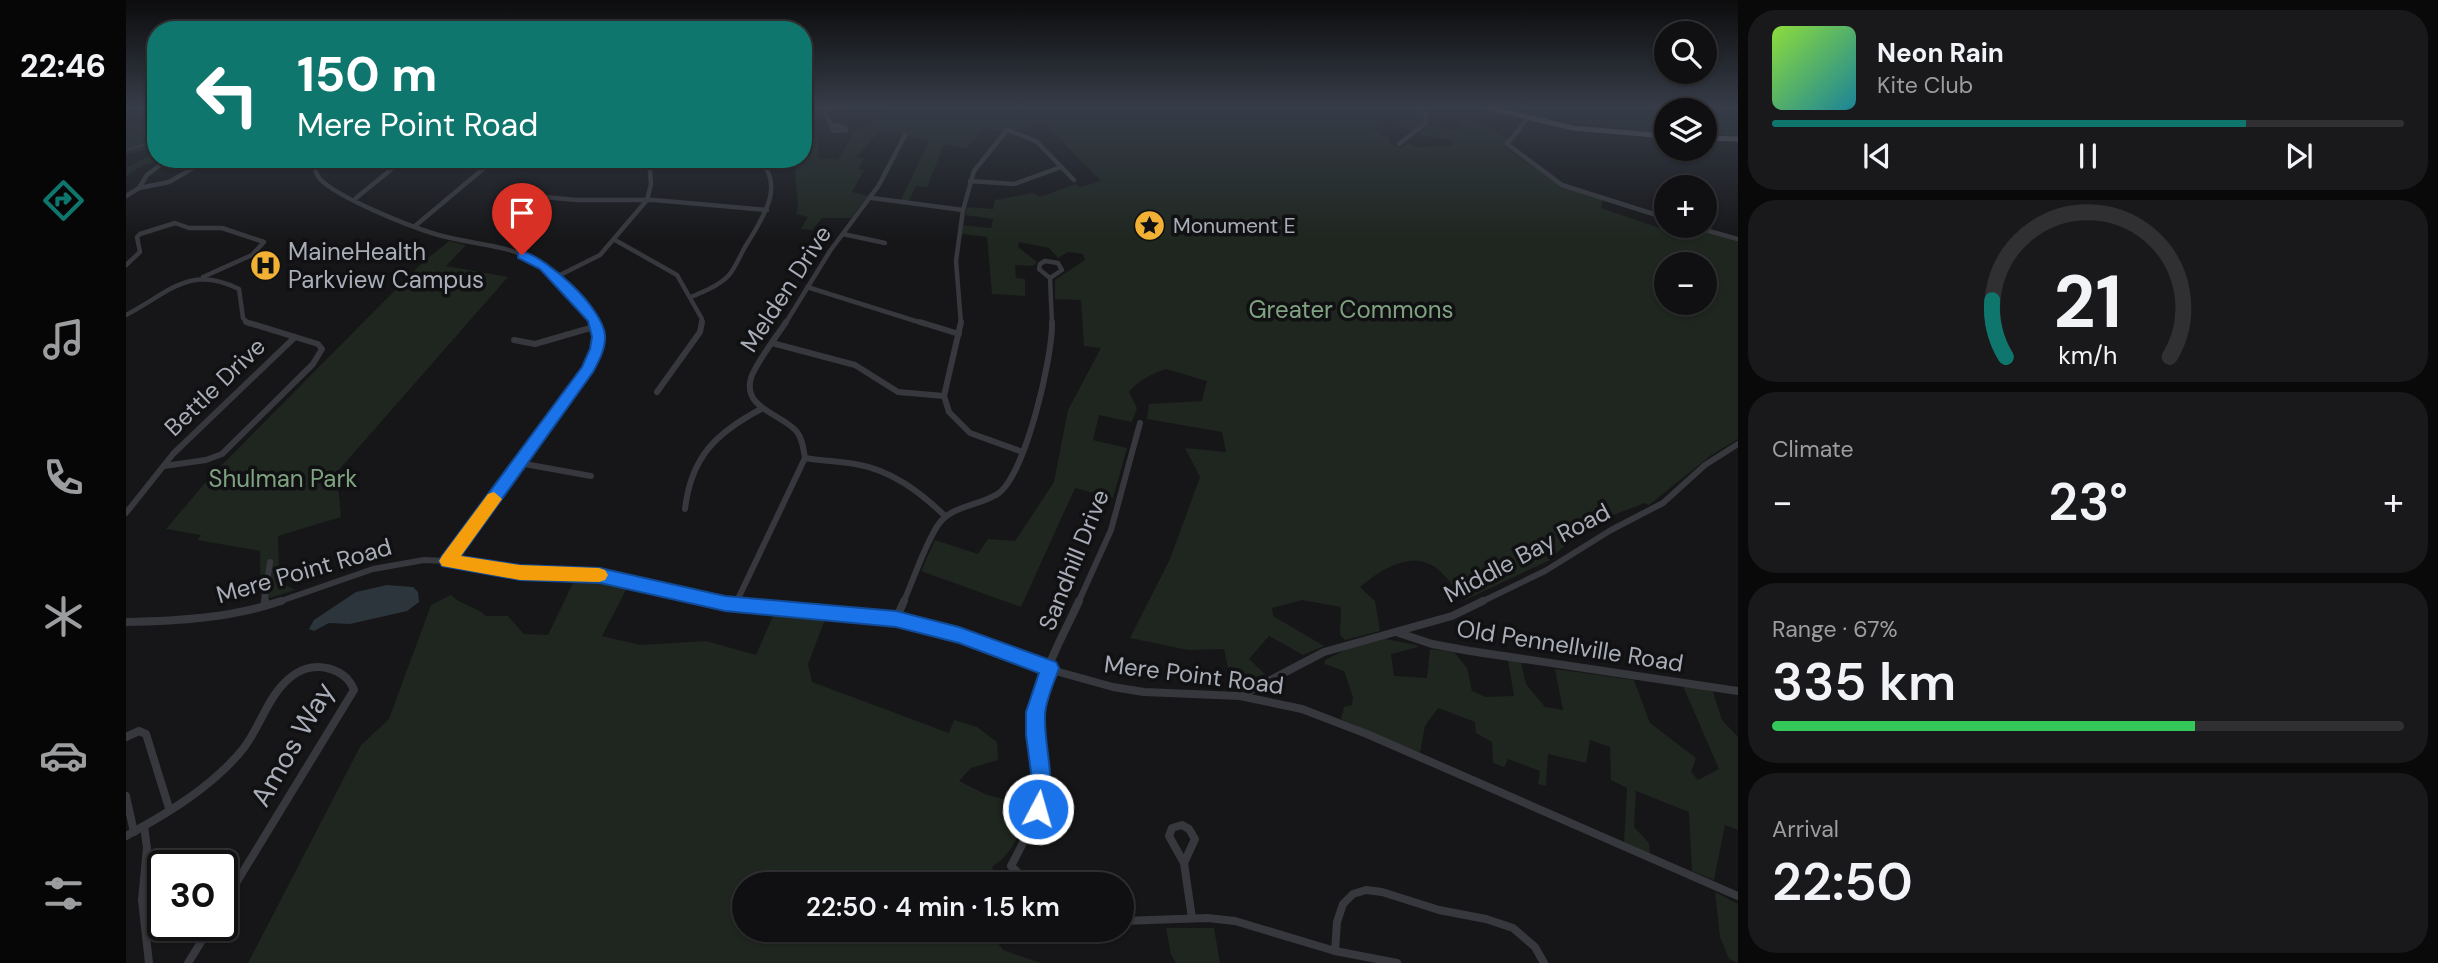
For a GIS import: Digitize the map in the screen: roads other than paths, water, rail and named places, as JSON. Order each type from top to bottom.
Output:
[{"type":"street","name":"Melden Drive","points":[[761,409],[751,394],[750,384],[754,372],[842,234],[872,198],[896,152]]},
{"type":"street","points":[[988,152],[978,164],[970,181],[962,210],[956,253],[962,310],[944,396],[949,412],[970,433],[1020,451]]},
{"type":"street","points":[[1046,152],[1074,180]]},
{"type":"street","points":[[1517,152],[1549,177],[1567,187],[1654,214]]},
{"type":"street","points":[[970,181],[1014,184],[1062,167]]},
{"type":"street","points":[[139,188],[147,174],[155,168]]},
{"type":"street","points":[[126,196],[139,188],[169,182],[193,168]]},
{"type":"street","points":[[314,168],[321,180],[415,226],[522,255],[538,262],[556,276],[590,314],[597,326],[598,343],[592,362],[448,561]]},
{"type":"street","points":[[356,198],[393,168]]},
{"type":"street","points":[[415,226],[484,168]]},
{"type":"street","points":[[556,276],[596,258],[615,240],[647,200],[651,184],[650,168]]},
{"type":"street","points":[[691,297],[712,288],[729,275],[767,210],[771,200],[766,168]]},
{"type":"street","points":[[532,196],[577,200],[647,200],[767,210]]},
{"type":"street","points":[[872,198],[962,210]]},
{"type":"street","points":[[126,265],[140,252],[137,237],[139,234],[170,223],[189,228],[222,228],[264,242],[249,257],[214,269],[203,277],[171,287],[126,315]]},
{"type":"street","points":[[1717,233],[1738,239]]},
{"type":"street","points":[[842,234],[885,243]]},
{"type":"street","points":[[615,240],[679,277],[703,325],[657,392]]},
{"type":"street","points":[[164,466],[206,460],[222,454],[321,355],[321,346],[247,323],[243,318],[239,289],[203,277]]},
{"type":"street","points":[[896,619],[924,552],[945,516],[989,499],[1003,488],[1012,475],[1051,357],[1050,278]]},
{"type":"street","points":[[807,287],[959,334]]},
{"type":"street","points":[[514,340],[535,344],[597,326]]},
{"type":"street","name":"Bettle Drive","points":[[126,513],[164,466],[295,337]]},
{"type":"street","points":[[772,343],[856,365],[898,393],[944,396]]},
{"type":"street","points":[[685,509],[690,478],[705,449],[723,431],[761,409],[796,428],[803,441],[805,458],[735,604]]},
{"type":"street","name":"Sandhill Drive","points":[[1017,872],[1011,866],[1030,833],[1038,809],[1041,772],[1035,735],[1035,712],[1049,668],[1111,530],[1140,423]]},
{"type":"street","name":"Middle Bay Road","points":[[1240,695],[1324,652],[1452,616],[1545,571],[1611,530],[1663,503],[1705,465],[1738,444]]},
{"type":"street","points":[[805,458],[861,464],[885,472],[917,490],[945,516]]},
{"type":"street","points":[[519,463],[591,476]]},
{"type":"street","name":"Mere Point Road","points":[[126,622],[202,618],[264,606],[392,564],[417,560],[448,561],[520,573],[600,575],[690,598],[896,619],[959,635],[1097,684],[1128,690],[1240,695],[1302,709],[1367,734],[1738,896]]},
{"type":"street","points":[[264,606],[270,562]]},
{"type":"street","name":"Old Pennellville Road","points":[[1398,632],[1432,644],[1457,649],[1738,691]]},
{"type":"street","name":"Amos Way","points":[[130,834],[227,766],[246,744],[276,692],[296,672],[310,667],[325,667],[338,672],[352,684],[354,690],[238,880]]},
{"type":"street","points":[[126,737],[139,731],[144,732],[169,808]]},
{"type":"street","points":[[126,796],[130,834]]},
{"type":"street","points":[[144,825],[147,848],[142,900],[149,963]]},
{"type":"street","points":[[1184,863],[1192,918]]},
{"type":"street","points":[[1335,951],[1336,925],[1345,903],[1360,892],[1375,889],[1449,912],[1505,923],[1531,941],[1545,963]]},
{"type":"street","points":[[1134,920],[1192,918],[1253,925],[1335,951],[1396,963]]},
{"type":"street","points":[[188,963],[202,941]]},
{"type":"place","name":"Monument E","points":[[1150,226]]},
{"type":"place","name":"MaineHealth Parkview Campus","points":[[265,266]]},
{"type":"park label","name":"Greater Commons","points":[[1351,310]]},
{"type":"park label","name":"Shulman Park","points":[[283,479]]}]
